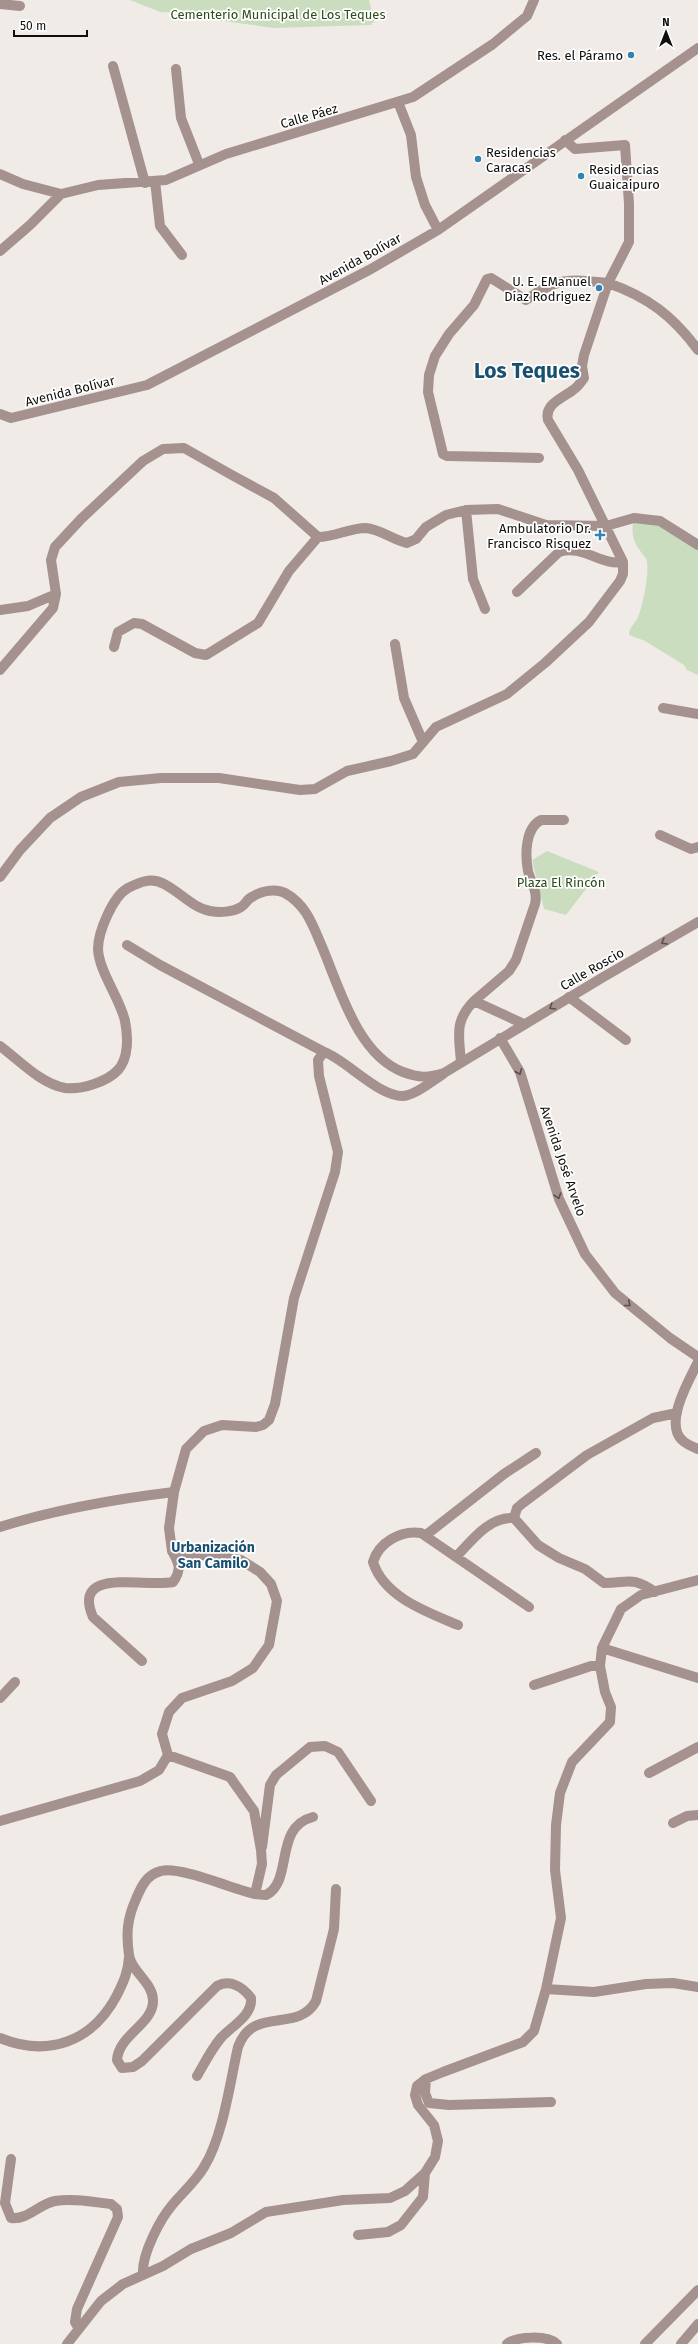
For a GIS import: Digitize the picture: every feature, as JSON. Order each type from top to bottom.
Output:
[{"type":"street","name":"Calle Páez","points":[[61,194],[98,185],[166,180],[199,164],[226,154],[413,97],[492,44],[526,16],[534,0]]},
{"type":"street","points":[[0,4],[20,6]]},
{"type":"street","name":"Avenida Bolívar","points":[[0,414],[11,418],[147,384],[364,272],[438,230],[564,140],[698,48]]},
{"type":"street","points":[[113,66],[150,182],[160,226],[182,255]]},
{"type":"street","points":[[176,69],[181,118],[199,164]]},
{"type":"street","points":[[398,102],[411,135],[416,177],[438,230]]},
{"type":"street","points":[[0,877],[20,850],[50,818],[81,797],[119,782],[161,778],[219,778],[300,790],[315,789],[347,771],[392,761],[413,754],[436,727],[506,694],[545,663],[589,622],[620,581],[623,574],[623,562],[578,470],[547,418],[550,407],[576,388],[584,378],[582,366],[584,356],[608,283],[629,242],[629,204],[625,145],[575,149],[564,140]]},
{"type":"street","points":[[0,174],[23,184],[61,194]]},
{"type":"street","points":[[0,251],[61,194]]},
{"type":"street","points":[[539,458],[447,456],[443,454],[428,392],[429,375],[435,356],[449,334],[474,305],[487,279],[491,278],[526,300],[558,281],[583,280],[608,283],[628,289],[659,308],[698,350]]},
{"type":"street","points":[[0,670],[53,608],[56,594],[51,560],[55,547],[81,519],[143,461],[163,449],[184,448],[274,498],[318,537],[326,537],[356,528],[368,528],[407,543],[416,539],[426,528],[446,515],[466,510],[498,509],[546,525],[606,526],[634,518],[660,521],[698,545]]},
{"type":"street","points":[[466,510],[474,579],[485,610]]},
{"type":"street","points":[[114,647],[118,632],[134,623],[142,624],[195,653],[206,655],[258,623],[290,572],[318,537]]},
{"type":"street","points":[[517,592],[559,552],[575,550],[616,564],[623,562]]},
{"type":"street","points":[[0,610],[28,606],[56,594]]},
{"type":"street","points":[[395,644],[404,698],[423,742]]},
{"type":"street","points":[[663,708],[698,714]]},
{"type":"street","points":[[461,1062],[459,1026],[462,1016],[474,1001],[503,978],[513,965],[535,904],[535,891],[528,870],[527,849],[532,827],[541,820],[564,820]]},
{"type":"street","points":[[660,835],[691,849],[698,847]]},
{"type":"street","points":[[0,1046],[46,1081],[65,1088],[86,1087],[118,1070],[124,1057],[128,1040],[125,1020],[98,952],[98,939],[105,921],[122,891],[148,880],[165,884],[195,905],[209,911],[224,912],[241,908],[251,897],[268,890],[284,893],[307,912],[361,1037],[390,1067],[417,1077],[429,1078],[444,1073]]},
{"type":"street","name":"Calle Roscio","points":[[324,1052],[332,1054],[359,1077],[400,1096],[408,1095],[500,1038],[698,922]]},
{"type":"street","points":[[127,945],[160,965],[324,1052],[318,1060],[319,1076],[338,1152],[335,1172],[294,1298],[275,1404],[269,1420],[256,1428],[222,1425],[204,1431],[186,1450],[174,1492],[169,1528],[172,1551],[180,1565],[178,1574],[173,1582],[160,1585],[103,1582],[93,1588],[88,1597],[89,1607],[93,1617],[142,1661]]},
{"type":"street","points":[[569,997],[626,1040]]},
{"type":"street","points":[[474,1001],[524,1024]]},
{"type":"street","name":"Avenida José Arvelo","points":[[500,1038],[520,1072],[559,1200],[585,1254],[615,1293],[685,1349],[698,1357]]},
{"type":"street","points":[[698,1362],[681,1398],[676,1413],[676,1429],[681,1440],[698,1449]]},
{"type":"street","points":[[514,1518],[518,1508],[523,1503],[587,1455],[653,1418],[676,1413]]},
{"type":"street","points":[[426,1536],[504,1474],[536,1453]]},
{"type":"street","points":[[0,1527],[30,1517],[119,1499],[174,1492]]},
{"type":"street","points":[[456,1557],[472,1539],[498,1519],[514,1518]]},
{"type":"street","points":[[514,1518],[538,1545],[559,1558],[585,1569],[604,1583],[630,1580],[642,1583],[655,1592]]},
{"type":"street","points":[[458,1626],[410,1602],[384,1582],[376,1570],[373,1562],[376,1555],[391,1540],[408,1532],[426,1536],[529,1607]]},
{"type":"street","points":[[0,1821],[140,1781],[159,1770],[168,1755],[162,1734],[169,1712],[182,1698],[232,1681],[253,1668],[269,1645],[277,1601],[271,1584],[260,1572],[241,1560],[172,1551]]},
{"type":"street","points":[[67,2344],[101,2301],[122,2284],[143,2273],[162,2266],[191,2248],[230,2233],[266,2212],[343,2200],[390,2198],[405,2191],[425,2173],[435,2157],[438,2141],[434,2126],[418,2105],[415,2095],[417,2086],[426,2079],[523,2042],[534,2031],[546,1989],[560,1918],[555,1870],[556,1825],[560,1793],[572,1762],[610,1722],[611,1707],[605,1692],[600,1666],[602,1648],[621,1609],[641,1595],[698,1580]]},
{"type":"street","points":[[602,1648],[698,1678]]},
{"type":"street","points":[[534,1685],[591,1666],[600,1666]]},
{"type":"street","points":[[0,1698],[15,1682]]},
{"type":"street","points":[[261,1850],[264,1840],[270,1785],[276,1775],[310,1747],[325,1746],[338,1752],[371,1802]]},
{"type":"street","points":[[649,1773],[698,1747]]},
{"type":"street","points":[[168,1755],[230,1777],[254,1811],[262,1864],[255,1894]]},
{"type":"street","points":[[672,1822],[687,1816],[698,1815]]},
{"type":"street","points":[[0,2038],[24,2046],[43,2047],[65,2043],[85,2033],[102,2018],[112,2004],[128,1972],[129,1957],[127,1918],[141,1887],[149,1878],[160,1871],[175,1870],[255,1894],[266,1895],[276,1887],[293,1830],[300,1823],[313,1817]]},
{"type":"street","points":[[143,2273],[142,2263],[151,2241],[171,2206],[204,2168],[214,2148],[238,2046],[242,2037],[249,2029],[260,2023],[301,2016],[310,2009],[316,2001],[334,1929],[336,1889]]},
{"type":"street","points":[[129,1957],[152,1993],[153,2001],[151,2012],[120,2046],[117,2060],[122,2068],[132,2067],[142,2061],[217,1986],[223,1983],[237,1986],[251,1998],[252,2005],[220,2039],[196,2076]]},
{"type":"street","points":[[546,1989],[594,1992],[646,1984],[673,1984],[698,1987]]},
{"type":"street","points":[[426,2079],[425,2093],[429,2103],[449,2105],[550,2102]]},
{"type":"street","points":[[11,2160],[5,2203],[12,2218],[25,2216],[49,2202],[62,2200],[111,2204],[117,2209],[118,2217],[77,2310],[75,2322],[79,2329]]},
{"type":"street","points":[[358,2235],[388,2232],[400,2225],[423,2198],[425,2173]]},
{"type":"street","points":[[645,2344],[698,2290]]},
{"type":"street","points":[[681,2344],[698,2324]]},
{"type":"street","points":[[507,2344],[513,2340],[547,2338],[557,2344]]},
{"type":"green space","name":"Cementerio Municipal de Los Teques","points":[[130,0],[369,0],[374,21],[371,25],[273,28],[217,20],[204,14],[160,12]]},
{"type":"green space","points":[[634,518],[660,521],[698,545],[698,675],[687,670],[684,665],[645,641],[629,635],[640,611],[647,575],[647,561],[638,548],[633,536]]},
{"type":"green space","name":"Plaza El Rincón","points":[[547,851],[599,872],[566,915],[544,909],[532,860]]},
{"type":"place","name":"Res. el Páramo","points":[[631,55]]},
{"type":"place","name":"Residencias Caracas","points":[[478,159]]},
{"type":"place","name":"Residencias Guaicaipuro","points":[[581,176]]},
{"type":"place","name":"U. E. EManuel Díaz Rodriguez","points":[[599,288]]},
{"type":"place","name":"Ambulatorio Dr. Francisco Risquez","points":[[600,535]]},
{"type":"district","name":"Los Teques","points":[[527,371]]},
{"type":"district","name":"Urbanización San Camilo","points":[[213,1556]]}]
